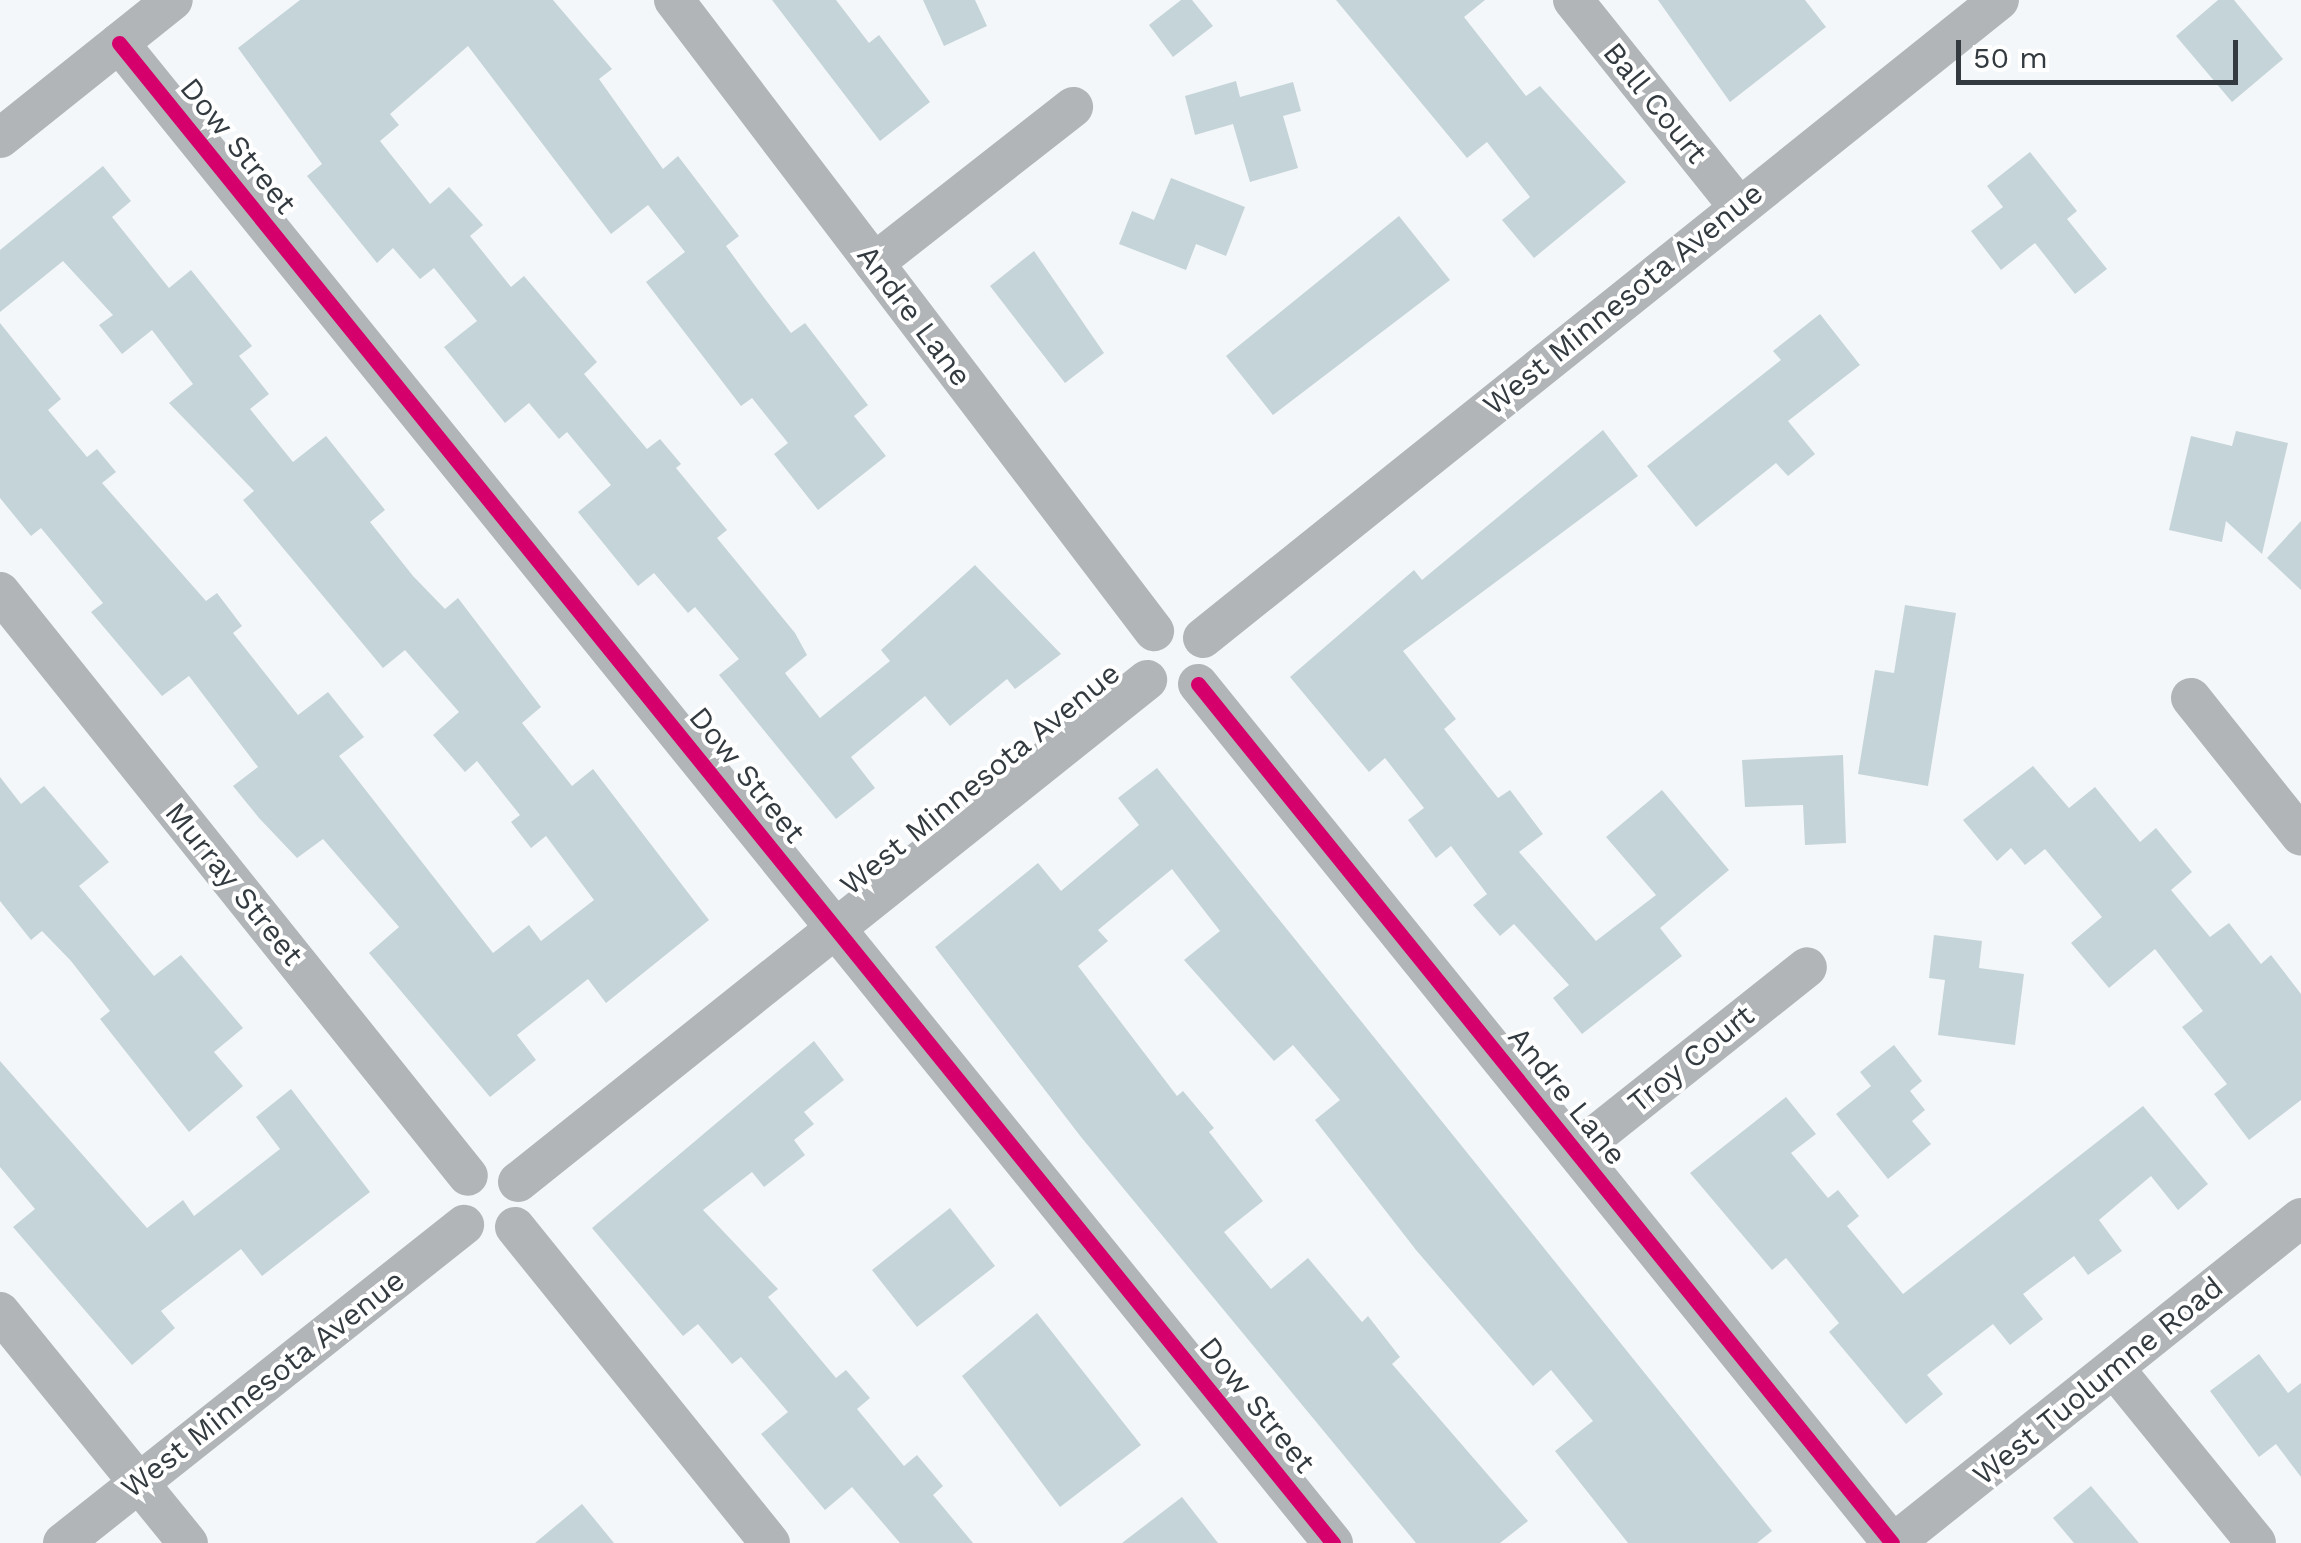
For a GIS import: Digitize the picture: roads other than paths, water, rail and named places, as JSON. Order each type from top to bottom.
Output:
[{"type":"street","points":[[0,138],[173,0]]},
{"type":"street","name":"Andre Lane","points":[[674,0],[1154,632]]},
{"type":"street","name":"Ball Court","points":[[1572,0],[1738,206]]},
{"type":"street","name":"West Minnesota Avenue","points":[[1203,638],[1999,0]]},
{"type":"street","name":"Dow Street","points":[[119,43],[1332,1543]]},
{"type":"street","points":[[874,263],[1073,107]]},
{"type":"street","name":"Murray Street","points":[[0,592],[468,1176]]},
{"type":"street","points":[[1186,625],[1203,638],[1210,658],[1198,684],[1178,694],[1148,680],[1140,660],[1154,632],[1186,625]]},
{"type":"street","name":"West Minnesota Avenue","points":[[518,1182],[1148,680]]},
{"type":"street","name":"Andre Lane","points":[[1198,684],[1893,1543]]},
{"type":"street","points":[[2191,698],[2301,836]]},
{"type":"street","name":"Troy Court","points":[[1576,1151],[1807,967]]},
{"type":"street","points":[[500,1169],[518,1182],[525,1200],[515,1227],[483,1237],[464,1225],[456,1194],[468,1176],[500,1169]]},
{"type":"street","name":"West Tuolumne Road","points":[[1893,1543],[2301,1218]]},
{"type":"street","name":"West Minnesota Avenue","points":[[63,1543],[464,1225]]},
{"type":"street","points":[[515,1227],[770,1543]]},
{"type":"street","points":[[0,1312],[188,1543]]},
{"type":"street","points":[[2114,1368],[2256,1543]]}]
